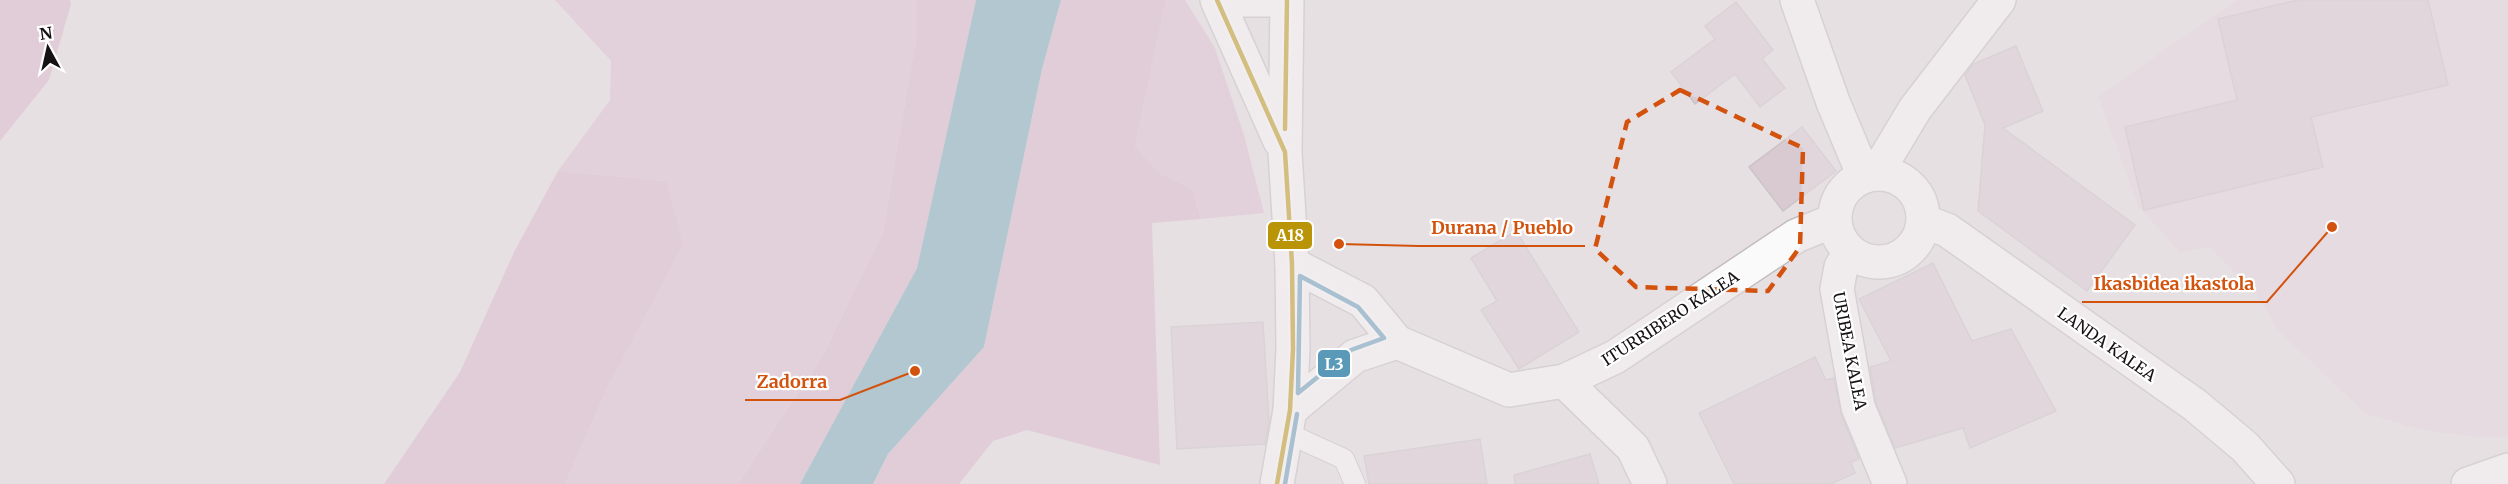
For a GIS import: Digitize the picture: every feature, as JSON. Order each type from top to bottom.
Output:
[{"type":"street","points":[[1217,0],[1285,152]]},
{"type":"street","points":[[1233,0],[1275,0]]},
{"type":"street","points":[[1277,484],[1289,422],[1293,349],[1292,264],[1285,152],[1287,0]]},
{"type":"street","points":[[1797,0],[1833,102],[1870,175]]},
{"type":"street","points":[[1870,175],[1890,175],[1903,181],[1914,190],[1921,203],[1923,221],[1915,244],[1905,254],[1892,260],[1878,262],[1864,259],[1851,252],[1842,242],[1835,220],[1837,205],[1843,192],[1870,175],[1915,109],[2000,0]]},
{"type":"street","name":"ITURRIBERO KALEA","points":[[1292,264],[1363,301],[1397,342],[1509,390],[1564,381],[1615,357],[1796,236],[1835,220]]},
{"type":"street","name":"LANDA KALEA","points":[[1923,221],[1947,230],[2195,405],[2246,447],[2278,484]]},
{"type":"street","name":"URIBEA KALEA","points":[[1851,252],[1841,267],[1837,289],[1858,407],[1890,484]]},
{"type":"street","points":[[1289,422],[1355,356],[1397,342]]},
{"type":"street","points":[[1564,381],[1633,448],[1650,484]]},
{"type":"street","points":[[2468,484],[2508,470]]},
{"type":"lane","points":[[1289,422],[1344,459],[1355,484]]},
{"type":"highlighted area","points":[[1680,90],[1803,148],[1800,247],[1768,291],[1636,287],[1595,249],[1627,122]]},
{"type":"shaded area","points":[[0,0],[70,0],[71,4],[49,80],[0,141]]},
{"type":"shaded area","points":[[555,0],[917,0],[917,32],[883,232],[823,355],[738,484],[565,484],[610,382],[666,181],[558,171],[610,100],[611,61]]},
{"type":"shaded area","points":[[917,0],[976,0],[917,268],[800,484],[738,484],[823,355],[883,232],[917,32]]},
{"type":"shaded area","points":[[1061,0],[1166,0],[1135,146],[1161,174],[1193,189],[1201,219],[1152,223],[1160,465],[1027,430],[993,441],[959,484],[873,484],[888,454],[984,347],[1042,69]]},
{"type":"shaded area","points":[[1166,0],[1185,0],[1215,48],[1244,135],[1264,213],[1201,219],[1193,189],[1161,174],[1135,146]]},
{"type":"shaded area","points":[[2237,0],[2508,0],[2508,436],[2487,438],[2422,430],[2366,414],[2278,330],[2257,295],[2210,247],[2180,252],[2138,206],[2098,96]]},
{"type":"shaded area","points":[[558,171],[666,181],[683,244],[610,382],[565,484],[384,484],[460,372],[515,250]]},
{"type":"water","points":[[976,0],[1061,0],[1042,69],[984,347],[888,454],[873,484],[800,484],[917,268]]},
{"type":"building","points":[[2298,0],[2428,0],[2448,85],[2311,117],[2323,167],[2144,210],[2125,127],[2237,100],[2218,19]]},
{"type":"building","points":[[1736,2],[1773,50],[1762,59],[1785,88],[1760,107],[1735,74],[1695,104],[1671,72],[1715,39],[1705,26]]},
{"type":"building","points":[[2016,46],[2043,111],[2003,128],[2135,225],[2087,291],[1978,211],[1985,125],[1965,75],[1973,64]]},
{"type":"building","points":[[1802,127],[1836,171],[1783,211],[1749,167]]},
{"type":"building","points":[[1516,231],[1579,332],[1519,369],[1481,310],[1497,301],[1471,258]]},
{"type":"building","points":[[1933,263],[1972,341],[2011,329],[2056,411],[1970,448],[1963,428],[1895,448],[1876,402],[1870,367],[1891,361],[1859,299]]},
{"type":"building","points":[[1263,322],[1269,423],[1265,444],[1177,449],[1171,327]]},
{"type":"building","points":[[1815,357],[1826,380],[1834,378],[1841,414],[1859,459],[1851,462],[1855,473],[1831,484],[1734,484],[1699,413]]},
{"type":"building","points":[[1480,439],[1487,484],[1369,484],[1364,456]]},
{"type":"building","points":[[1590,454],[1599,484],[1515,484],[1514,475]]},
{"type":"transit line","name":"A18","points":[[1217,0],[1285,152],[1292,264],[1293,349],[1290,410],[1277,484]]},
{"type":"transit line","name":"A18","points":[[1285,129],[1287,0]]},
{"type":"transit line","name":"L3","points":[[1300,276],[1358,307],[1384,338],[1351,350],[1298,393],[1300,276]]},
{"type":"transit line","name":"L3","points":[[1285,484],[1297,414]]},
{"type":"place","name":"Ikasbidea ikastola","points":[[2332,227]]},
{"type":"place","name":"Durana / Pueblo","points":[[1339,244]]},
{"type":"place","name":"Zadorra","points":[[915,371]]}]
